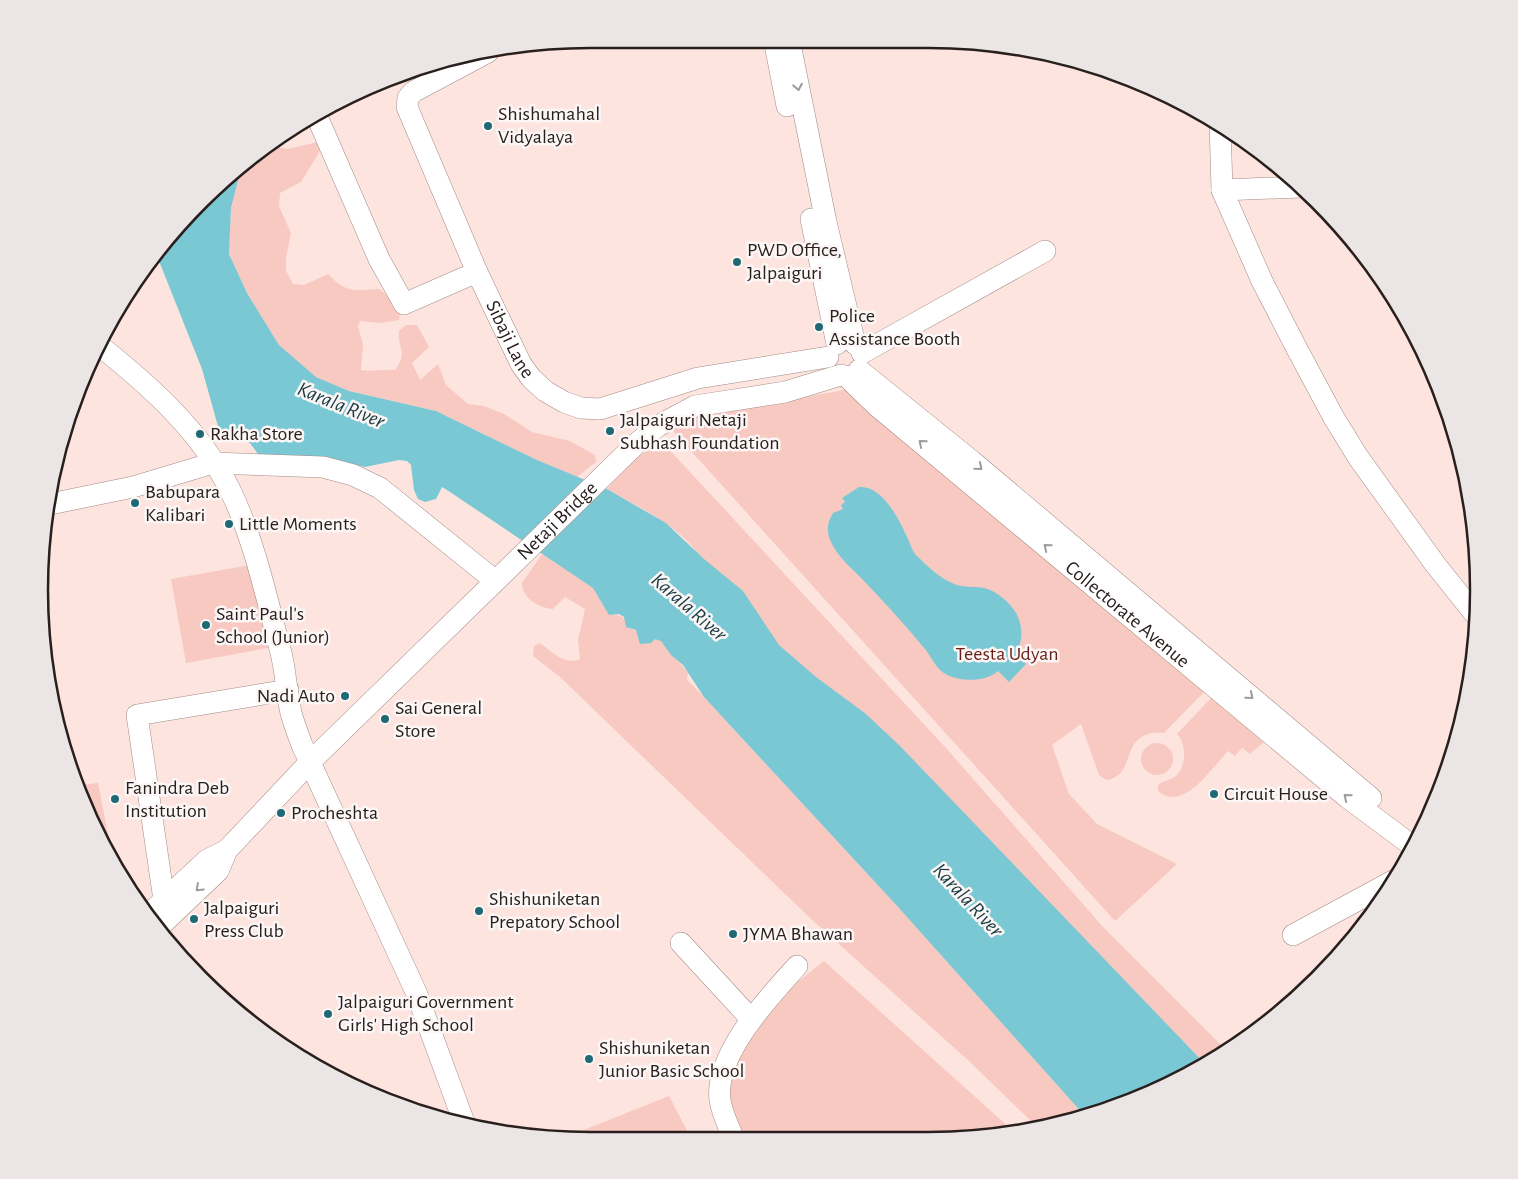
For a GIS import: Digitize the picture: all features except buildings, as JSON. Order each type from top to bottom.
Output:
[{"type":"street","points":[[776,48],[845,361]]},
{"type":"street","points":[[791,48],[826,222],[845,361]]},
{"type":"street","name":"Sibaji Lane","points":[[471,61],[413,92],[407,102],[476,272],[521,364],[531,378],[545,391],[564,402],[580,408],[600,409],[698,378],[717,374],[845,361]]},
{"type":"street","points":[[318,120],[379,259],[404,304],[476,272]]},
{"type":"street","points":[[1224,135],[1222,190],[1262,281],[1334,418],[1358,457],[1435,564],[1470,607]]},
{"type":"street","points":[[1222,190],[1292,187]]},
{"type":"street","points":[[610,469],[695,406],[785,392],[1045,252]]},
{"type":"street","points":[[104,349],[163,401],[199,441],[230,489],[244,523],[281,651],[291,712],[310,762],[416,992],[462,1116]]},
{"type":"street","points":[[610,469],[654,419],[675,403],[691,395],[845,361]]},
{"type":"street","name":"Collectorate Avenue","points":[[845,361],[877,406],[986,501],[1080,563]]},
{"type":"street","name":"Collectorate Avenue","points":[[845,361],[1080,563],[1221,681],[1414,831]]},
{"type":"street","points":[[55,503],[133,487],[214,463],[308,466],[353,475],[392,497],[497,573]]},
{"type":"street","name":"Netaji Bridge","points":[[227,850],[310,762],[477,610],[497,573],[610,469]]},
{"type":"street","name":"Collectorate Avenue","points":[[1221,681],[1348,798],[1408,842]]},
{"type":"street","points":[[164,900],[137,715],[288,690]]},
{"type":"street","points":[[153,910],[207,860],[227,850]]},
{"type":"street","points":[[163,923],[218,871],[227,850]]},
{"type":"street","points":[[1293,935],[1381,887]]},
{"type":"street","points":[[681,942],[751,1019]]},
{"type":"street","points":[[731,1132],[720,1099],[721,1084],[736,1044],[751,1019],[797,966]]},
{"type":"green space","points":[[322,141],[323,146],[301,182],[280,193],[279,206],[291,233],[286,258],[286,271],[293,284],[304,285],[328,274],[346,288],[379,289],[401,306],[399,320],[380,323],[360,321],[358,326],[363,345],[361,370],[395,370],[402,354],[399,331],[406,325],[417,325],[429,347],[412,363],[420,380],[438,364],[446,385],[468,404],[484,406],[504,414],[532,432],[570,441],[595,455],[596,462],[577,477],[537,460],[436,411],[349,391],[316,377],[279,345],[247,293],[229,254],[231,208],[239,176],[277,147],[288,149]]},
{"type":"green space","name":"Teesta Udyan","points":[[844,390],[852,393],[1205,691],[1164,733],[1149,734],[1140,738],[1116,777],[1106,780],[1099,775],[1081,724],[1052,745],[1069,794],[1097,824],[1177,864],[1115,921],[673,431],[694,418]]},
{"type":"green space","points":[[664,444],[946,748],[1103,927],[1221,1045],[1198,1060],[833,703],[709,576],[693,547],[681,535],[652,514],[607,489],[639,456]]},
{"type":"green space","points":[[542,554],[594,588],[609,615],[622,617],[631,629],[636,630],[639,634],[661,640],[688,673],[687,680],[898,907],[1079,1110],[1031,1121],[970,1062],[810,918],[560,677],[533,656],[534,646],[540,643],[569,661],[580,659],[578,640],[585,609],[565,597],[553,609],[542,607],[528,598],[522,583]]},
{"type":"green space","name":"Saint Paul's School (Junior)","points":[[250,565],[268,648],[186,663],[171,579]]},
{"type":"green space","points":[[1212,697],[1266,740],[1250,754],[1242,748],[1235,756],[1228,751],[1196,786],[1187,792],[1177,796],[1168,796],[1158,791],[1158,786],[1176,776],[1182,767],[1184,749],[1177,734]]},
{"type":"green space","points":[[1157,743],[1169,747],[1173,759],[1169,771],[1157,775],[1145,771],[1141,759],[1145,747]]},
{"type":"green space","points":[[98,783],[109,840],[103,829],[84,785]]},
{"type":"green space","points":[[824,961],[1007,1126],[929,1132],[737,1132],[726,1099],[740,1046],[789,989]]},
{"type":"green space","points":[[669,1096],[688,1132],[590,1132],[580,1131]]},
{"type":"water","name":"Karala River","points":[[239,176],[231,208],[229,254],[247,293],[279,345],[316,377],[349,391],[436,411],[537,460],[607,489],[666,523],[704,559],[743,591],[779,645],[816,677],[866,714],[900,746],[1200,1059],[1136,1090],[1079,1110],[898,907],[704,697],[683,665],[671,655],[661,641],[655,639],[651,643],[640,644],[636,630],[626,627],[624,617],[619,614],[609,615],[593,588],[442,487],[436,499],[425,502],[418,499],[414,490],[411,465],[407,461],[399,460],[365,467],[330,459],[258,454],[250,443],[219,430],[202,369],[159,261],[206,206]]},
{"type":"water","points":[[859,487],[875,491],[889,504],[915,554],[934,572],[949,582],[958,585],[984,588],[992,591],[1001,596],[1011,607],[1017,615],[1021,626],[1020,643],[1016,653],[1026,664],[1009,682],[998,671],[993,675],[973,680],[959,679],[943,673],[925,649],[834,548],[828,534],[829,520],[833,513],[843,509],[841,505],[845,502],[842,498]]},
{"type":"place","name":"Shishumahal Vidyalaya","points":[[488,126]]},
{"type":"place","name":"PWD Office, Jalpaiguri","points":[[737,262]]},
{"type":"place","name":"Police Assistance Booth","points":[[819,327]]},
{"type":"place","name":"Jalpaiguri Netaji Subhash Foundation","points":[[610,431]]},
{"type":"place","name":"Rakha Store","points":[[200,434]]},
{"type":"place","name":"Babupara Kalibari","points":[[135,503]]},
{"type":"place","name":"Little Moments","points":[[229,524]]},
{"type":"place","name":"Saint Paul's School (Junior)","points":[[206,625]]},
{"type":"place","name":"Nadi Auto","points":[[345,696]]},
{"type":"place","name":"Sai General Store","points":[[385,719]]},
{"type":"place","name":"Circuit House","points":[[1214,794]]},
{"type":"place","name":"Fanindra Deb Institution","points":[[115,799]]},
{"type":"place","name":"Procheshta","points":[[281,813]]},
{"type":"place","name":"Shishuniketan Prepatory School","points":[[479,911]]},
{"type":"place","name":"Jalpaiguri Press Club","points":[[194,919]]},
{"type":"place","name":"JYMA Bhawan","points":[[733,934]]},
{"type":"place","name":"Jalpaiguri Government Girls' High School","points":[[328,1014]]},
{"type":"place","name":"Shishuniketan Junior Basic School","points":[[589,1059]]}]
